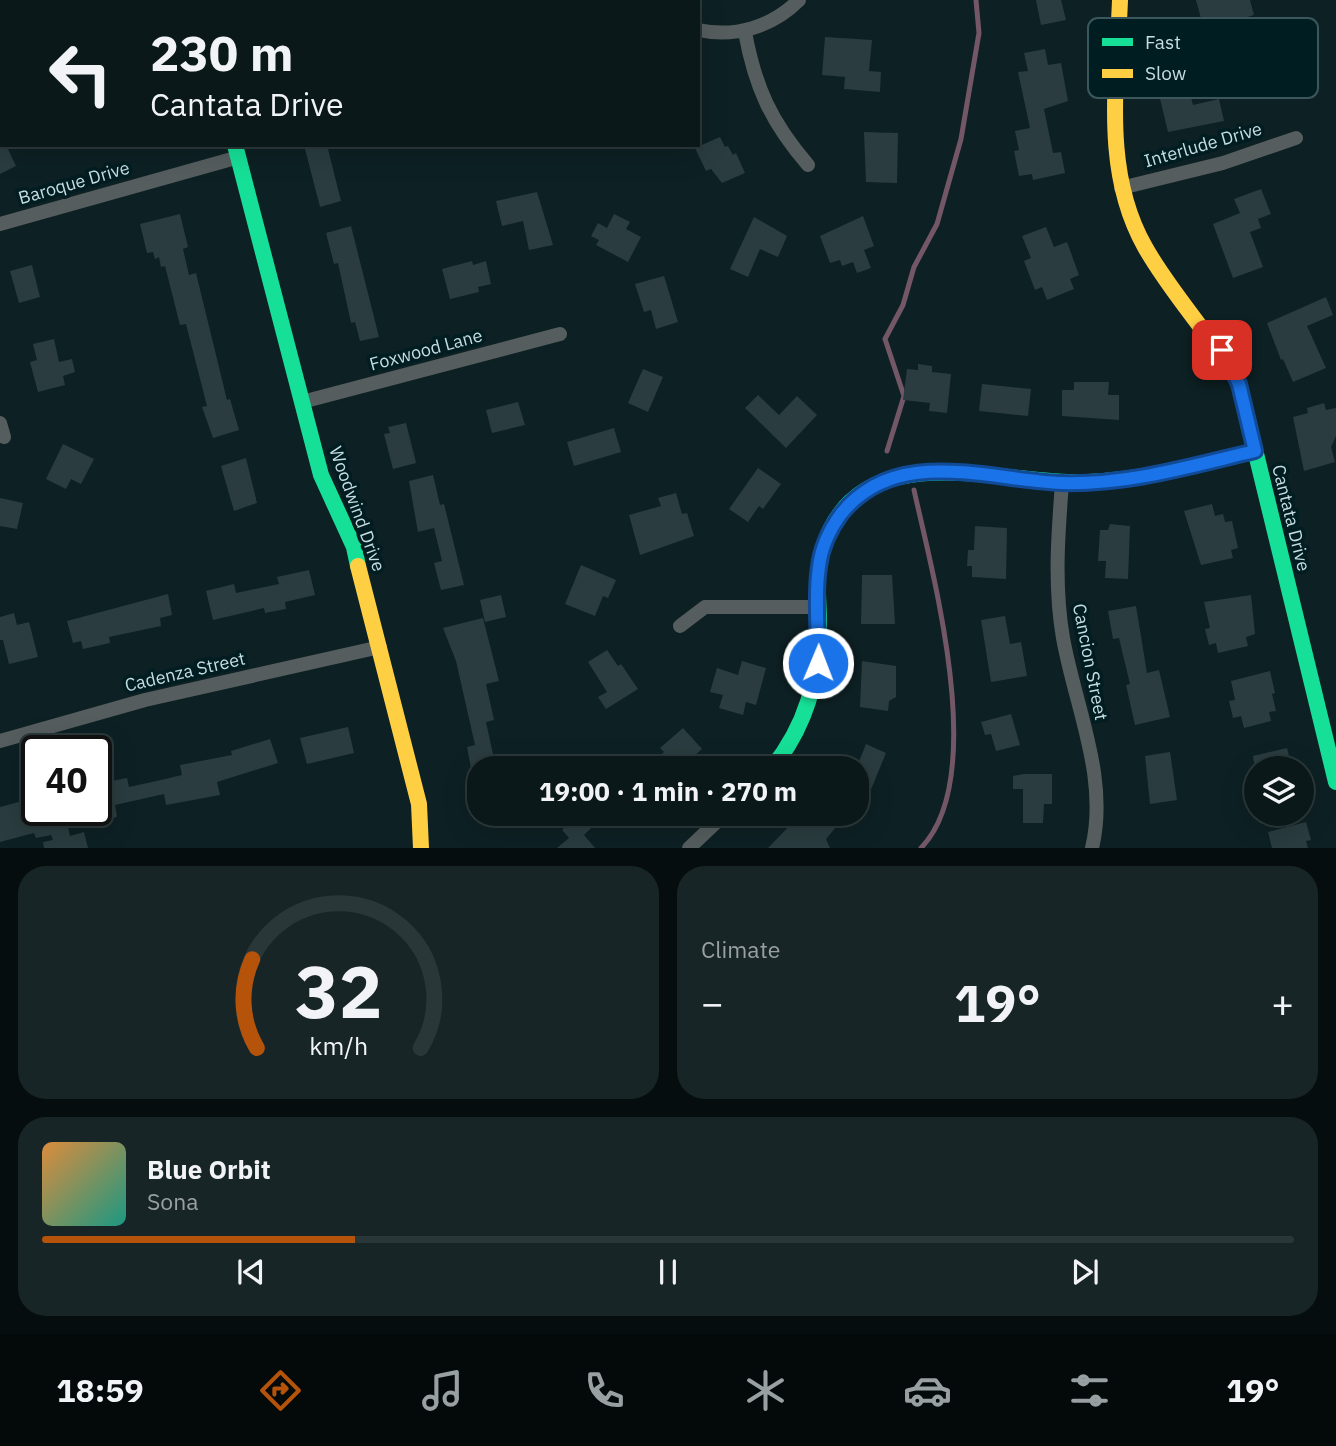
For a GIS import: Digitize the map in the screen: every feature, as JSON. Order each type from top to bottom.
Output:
[{"type":"street","points":[[700,30],[745,32],[768,22],[800,0]]},
{"type":"street","name":"Cantata Drive","points":[[1119,18],[1120,0]]},
{"type":"street","points":[[745,32],[752,75],[764,104],[788,142],[807,165]]},
{"type":"street","name":"Cantata Drive","points":[[1116,98],[1114,145],[1121,188],[1144,246],[1228,362],[1239,384],[1336,782]]},
{"type":"street","name":"Interlude Drive","points":[[1121,188],[1223,163],[1296,138]]},
{"type":"street","name":"Baroque Drive","points":[[0,224],[237,151]]},
{"type":"street","name":"Woodwind Drive","points":[[237,151],[321,475],[354,547],[419,804],[421,848]]},
{"type":"street","name":"Foxwood Lane","points":[[302,402],[560,334]]},
{"type":"street","points":[[782,756],[792,743],[810,706],[818,663],[818,567],[833,524],[861,493],[878,483],[915,472],[943,471],[1062,483],[1146,477],[1255,451]]},
{"type":"street","name":"Cancion Street","points":[[1062,483],[1057,545],[1058,595],[1063,637],[1097,789],[1098,824],[1092,848]]},
{"type":"street","points":[[680,626],[705,607],[819,607]]},
{"type":"street","name":"Cadenza Street","points":[[0,741],[145,700],[380,647]]},
{"type":"street","points":[[689,848],[712,826]]},
{"type":"building","points":[[1036,0],[1061,0],[1066,20],[1041,25]]},
{"type":"building","points":[[1196,0],[1250,0],[1254,15],[1245,18],[1201,18]]},
{"type":"building","points":[[825,37],[872,40],[869,71],[881,72],[880,92],[844,89],[845,77],[822,75]]},
{"type":"building","points":[[1045,49],[1048,65],[1061,63],[1068,101],[1044,109],[1053,153],[1061,152],[1065,173],[1033,180],[1032,174],[1019,176],[1014,151],[1019,150],[1015,131],[1030,128],[1018,72],[1028,71],[1024,53]]},
{"type":"building","points":[[1160,98],[1191,98],[1193,105],[1219,99],[1224,121],[1168,132]]},
{"type":"building","points":[[864,132],[898,133],[897,183],[866,182]]},
{"type":"building","points":[[720,137],[733,155],[736,153],[745,173],[722,183],[711,169],[706,171],[695,148]]},
{"type":"building","points":[[0,147],[7,147],[16,166],[0,174]]},
{"type":"building","points":[[305,147],[328,147],[341,201],[320,207]]},
{"type":"building","points":[[1261,189],[1271,214],[1258,219],[1261,228],[1250,232],[1263,267],[1233,278],[1213,224],[1240,213],[1234,199]]},
{"type":"building","points":[[537,192],[553,245],[529,250],[523,221],[502,226],[496,201]]},
{"type":"building","points":[[180,214],[188,247],[183,249],[189,275],[196,273],[227,400],[230,399],[239,430],[213,438],[202,407],[207,406],[186,324],[180,325],[165,266],[161,267],[159,257],[155,259],[153,252],[147,253],[140,224]]},
{"type":"building","points":[[614,214],[630,222],[626,229],[641,237],[628,262],[596,245],[599,240],[591,236],[598,223],[607,228]]},
{"type":"building","points":[[863,216],[874,246],[864,250],[871,268],[857,273],[853,262],[842,266],[840,260],[830,263],[820,236]]},
{"type":"building","points":[[754,217],[787,236],[778,257],[760,249],[748,277],[730,269]]},
{"type":"building","points":[[351,226],[379,337],[360,341],[355,322],[351,323],[338,263],[334,264],[326,233]]},
{"type":"building","points":[[1046,227],[1054,247],[1067,242],[1079,275],[1070,279],[1074,289],[1047,300],[1042,287],[1035,290],[1024,261],[1031,258],[1022,236]]},
{"type":"building","points":[[472,261],[473,265],[486,261],[491,284],[478,287],[479,292],[450,299],[442,269]]},
{"type":"building","points":[[32,265],[40,297],[19,303],[10,271]]},
{"type":"building","points":[[664,276],[678,322],[656,329],[651,310],[644,312],[635,284]]},
{"type":"building","points":[[1326,297],[1333,315],[1307,326],[1326,368],[1293,382],[1283,359],[1281,360],[1267,323]]},
{"type":"building","points":[[54,339],[59,362],[72,359],[75,372],[63,376],[65,385],[38,392],[30,362],[37,360],[33,344]]},
{"type":"building","points":[[918,364],[932,366],[932,372],[951,374],[947,413],[929,411],[930,403],[903,400],[907,369],[918,370]]},
{"type":"building","points":[[643,369],[663,377],[648,412],[628,403]]},
{"type":"building","points":[[1074,382],[1109,382],[1108,395],[1119,395],[1119,420],[1062,416],[1062,390],[1074,390]]},
{"type":"building","points":[[982,384],[1031,389],[1028,416],[979,411]]},
{"type":"building","points":[[758,395],[779,415],[797,396],[817,415],[786,448],[745,408]]},
{"type":"building","points":[[518,402],[525,425],[492,433],[486,410]]},
{"type":"building","points":[[1324,403],[1326,410],[1336,408],[1336,436],[1331,447],[1335,462],[1304,471],[1293,417],[1308,413],[1307,408]]},
{"type":"building","points":[[406,423],[416,463],[393,469],[384,434],[390,433],[388,427]]},
{"type":"building","points":[[614,428],[621,452],[574,466],[567,442]]},
{"type":"building","points":[[63,444],[94,459],[81,484],[71,479],[66,489],[46,479]]},
{"type":"building","points":[[246,458],[257,503],[234,511],[221,466]]},
{"type":"building","points":[[758,468],[781,484],[763,509],[759,506],[748,522],[729,509]]},
{"type":"building","points":[[433,475],[440,505],[444,504],[464,585],[441,590],[434,563],[442,561],[434,528],[418,532],[409,481]]},
{"type":"building","points":[[676,493],[682,514],[687,513],[694,536],[640,555],[629,515],[661,506],[658,498]]},
{"type":"building","points":[[0,498],[23,503],[17,529],[0,526]]},
{"type":"building","points":[[1212,504],[1215,516],[1223,514],[1225,522],[1232,521],[1238,548],[1231,550],[1233,558],[1201,565],[1184,511]]},
{"type":"building","points":[[1110,524],[1130,526],[1128,579],[1105,578],[1106,561],[1098,561],[1100,530],[1108,530]]},
{"type":"building","points":[[975,526],[1007,528],[1006,579],[972,577],[972,566],[967,566],[968,550],[974,550]]},
{"type":"building","points":[[581,565],[616,580],[608,598],[603,596],[595,616],[565,604]]},
{"type":"building","points":[[309,570],[315,595],[285,602],[286,609],[265,613],[264,608],[213,620],[206,591],[234,584],[236,593],[279,584],[277,577]]},
{"type":"building","points":[[862,575],[892,575],[895,624],[861,624]]},
{"type":"building","points":[[168,594],[172,615],[160,618],[161,626],[109,637],[110,643],[83,649],[81,641],[73,643],[67,621]]},
{"type":"building","points":[[501,595],[506,617],[485,622],[480,600]]},
{"type":"building","points":[[1251,595],[1255,634],[1246,637],[1248,646],[1218,653],[1216,643],[1209,645],[1205,629],[1210,628],[1204,602]]},
{"type":"building","points":[[1136,606],[1147,673],[1159,670],[1170,717],[1135,725],[1126,685],[1130,684],[1119,638],[1113,639],[1108,611]]},
{"type":"building","points":[[14,613],[17,625],[29,622],[38,657],[9,664],[3,640],[0,640],[0,617]]},
{"type":"building","points":[[1005,616],[1010,644],[1021,642],[1027,676],[991,682],[981,620]]},
{"type":"building","points":[[483,618],[499,681],[486,684],[494,720],[486,722],[493,756],[469,756],[467,747],[475,745],[456,661],[443,628]]},
{"type":"building","points":[[607,650],[618,666],[621,664],[638,689],[606,709],[598,697],[607,692],[588,662]]},
{"type":"building","points":[[742,661],[766,668],[756,705],[746,702],[743,715],[719,708],[723,695],[710,692],[717,668],[738,675]]},
{"type":"building","points":[[862,661],[896,666],[896,697],[889,701],[888,711],[860,707]]},
{"type":"building","points":[[1270,671],[1276,711],[1269,712],[1271,721],[1244,728],[1241,716],[1233,718],[1229,701],[1235,700],[1231,681]]},
{"type":"building","points":[[1011,714],[1020,745],[996,751],[991,734],[985,735],[981,722]]},
{"type":"building","points":[[348,727],[354,753],[307,764],[300,738]]},
{"type":"building","points":[[683,728],[702,749],[694,756],[660,756],[664,752],[660,748]]},
{"type":"building","points":[[270,739],[278,763],[217,782],[220,795],[166,805],[164,794],[115,805],[117,817],[112,818],[112,781],[127,778],[129,787],[182,775],[180,765],[232,755],[231,751]]},
{"type":"building","points":[[866,744],[886,753],[869,794],[869,756],[861,756]]},
{"type":"building","points":[[1287,748],[1289,756],[1253,756]]},
{"type":"building","points":[[1170,752],[1177,800],[1150,804],[1145,756]]},
{"type":"building","points":[[1052,774],[1052,804],[1044,804],[1043,823],[1023,823],[1023,789],[1013,789],[1013,776]]},
{"type":"building","points":[[21,801],[21,826],[68,826],[70,836],[84,832],[88,848],[44,848],[43,842],[53,840],[51,835],[36,838],[34,833],[0,842],[0,807]]},
{"type":"building","points":[[566,826],[593,826],[584,835],[595,848],[557,848],[569,838],[562,830]]},
{"type":"building","points":[[789,826],[837,826],[826,839],[830,848],[768,848]]},
{"type":"building","points":[[1291,826],[1307,826],[1311,840],[1306,841],[1308,848],[1272,848],[1268,832]]},
{"type":"waterway","points":[[887,451],[904,396],[885,339],[903,305],[914,267],[937,224],[961,139],[979,33],[976,0]]},
{"type":"waterway","points":[[914,490],[942,623],[954,727],[951,775],[941,816],[921,848]]},
{"type":"traffic: fast","points":[[236,147],[321,475],[354,547],[358,566]]},
{"type":"traffic: fast","points":[[1239,384],[1336,782]]},
{"type":"traffic: fast","points":[[781,756],[802,719],[813,683],[818,645],[818,579],[822,551],[840,513],[866,490],[899,477],[936,473],[1053,481],[1110,481],[1172,471],[1255,451]]},
{"type":"traffic: slow","points":[[1119,18],[1120,0]]},
{"type":"traffic: slow","points":[[1115,98],[1117,157],[1131,218],[1156,265],[1239,384]]},
{"type":"traffic: slow","points":[[358,566],[419,804],[421,848]]},
{"type":"route","points":[[818,663],[818,567],[833,524],[861,493],[878,483],[915,472],[943,471],[1062,483],[1121,480],[1146,477],[1255,451],[1239,384],[1222,350]]}]
